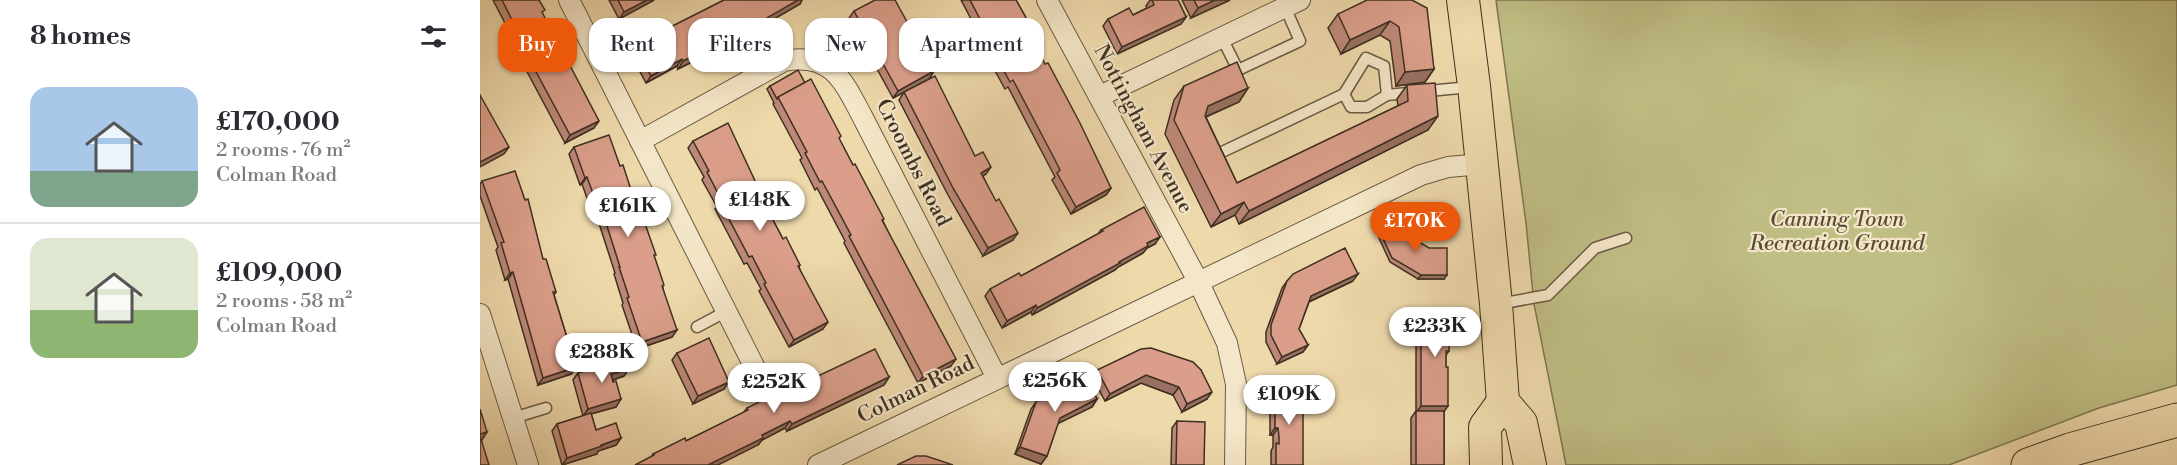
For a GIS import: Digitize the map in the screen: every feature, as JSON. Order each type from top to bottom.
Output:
[{"type":"highway","points":[[2028,465],[2070,450],[2177,420]]},
{"type":"main road","points":[[1463,0],[1496,304],[1503,402],[1521,423],[1530,465]]},
{"type":"main road","points":[[1486,465],[1485,427],[1503,402]]},
{"type":"street","points":[[569,0],[755,368]]},
{"type":"street","name":"Nottingham Avenue","points":[[1047,0],[1198,281]]},
{"type":"street","points":[[1100,96],[1292,4]]},
{"type":"street","name":"Croombs Road","points":[[640,141],[784,61],[800,58],[818,61],[834,70],[862,116],[997,378]]},
{"type":"street","name":"Colman Road","points":[[818,465],[1421,175],[1448,167],[1482,164]]},
{"type":"street","points":[[1198,281],[1227,344],[1236,384],[1235,465]]},
{"type":"street","points":[[480,314],[528,465]]},
{"type":"lane","points":[[1222,38],[1238,70],[1300,41],[1292,4]]},
{"type":"lane","points":[[1220,153],[1344,94],[1366,58],[1384,66],[1387,95]]},
{"type":"lane","points":[[1344,94],[1351,107],[1367,107],[1387,95],[1474,86]]},
{"type":"lane","points":[[1496,304],[1548,295],[1595,248],[1626,238]]},
{"type":"lane","points":[[697,327],[727,311]]},
{"type":"lane","points":[[513,418],[546,408]]},
{"type":"green space","name":"Canning Town Recreation Ground","points":[[1496,0],[2177,0],[2177,385],[2099,408],[1949,465],[1566,465],[1534,304],[1526,223]]},
{"type":"building","points":[[502,0],[539,0],[545,10],[542,12],[545,18],[511,18]]},
{"type":"building","points":[[618,0],[647,0],[624,12]]},
{"type":"building","points":[[724,0],[798,0],[767,18],[688,18]]},
{"type":"building","points":[[875,0],[895,0],[905,18],[899,18],[899,72],[932,72],[898,91],[887,71],[887,18],[858,18],[854,11]]},
{"type":"building","points":[[970,0],[1016,0],[1026,18],[979,18]]},
{"type":"building","points":[[1152,0],[1178,0],[1186,17],[1122,47],[1108,19],[1129,8],[1133,15],[1154,5]]},
{"type":"building","points":[[1194,0],[1215,0],[1198,8]]},
{"type":"building","points":[[1367,0],[1412,0],[1427,8],[1434,69],[1405,72],[1399,27],[1390,21],[1350,40],[1338,14]]},
{"type":"building","points":[[688,18],[688,58],[676,62],[676,24]]},
{"type":"building","points":[[1044,62],[1048,63],[1111,188],[1076,207],[1057,173],[1060,170],[1013,80],[1010,82],[1005,72],[1044,72]]},
{"type":"building","points":[[1237,62],[1248,88],[1208,106],[1205,116],[1237,183],[1408,101],[1407,85],[1435,83],[1438,116],[1249,211],[1244,202],[1221,214],[1174,120],[1184,86]]},
{"type":"building","points":[[798,70],[805,83],[777,99],[770,86]]},
{"type":"building","points":[[536,72],[573,72],[599,121],[570,135]]},
{"type":"building","points":[[935,76],[975,156],[983,152],[991,167],[981,173],[996,201],[999,199],[1018,233],[988,248],[953,188],[904,92]]},
{"type":"building","points":[[811,79],[841,136],[839,138],[853,165],[855,164],[956,359],[923,376],[849,236],[851,235],[822,181],[820,182],[778,97]]},
{"type":"building","points":[[480,95],[509,147],[480,162]]},
{"type":"building","points":[[728,123],[756,183],[754,184],[783,239],[786,237],[800,265],[798,266],[828,322],[794,340],[752,256],[749,257],[720,202],[722,201],[707,172],[709,171],[693,141]]},
{"type":"building","points":[[609,135],[620,166],[623,165],[633,196],[635,195],[656,255],[654,255],[664,285],[662,286],[677,330],[642,342],[601,207],[598,207],[574,147]]},
{"type":"building","points":[[515,171],[525,200],[528,199],[543,259],[547,262],[556,292],[553,292],[576,367],[543,378],[513,272],[510,273],[501,243],[504,242],[482,181]]},
{"type":"building","points":[[1144,207],[1160,237],[1147,243],[1148,246],[1120,263],[1037,308],[1036,305],[1007,321],[990,289],[1019,273],[1021,276]]},
{"type":"building","points":[[1405,223],[1412,238],[1429,248],[1447,248],[1447,275],[1421,275],[1392,258],[1381,234]]},
{"type":"building","points":[[1345,248],[1358,274],[1311,296],[1299,329],[1308,345],[1282,357],[1271,335],[1271,325],[1287,281],[1293,274]]},
{"type":"building","points":[[1421,311],[1449,312],[1449,351],[1446,351],[1448,406],[1421,406]]},
{"type":"building","points":[[709,338],[729,382],[698,396],[677,353]]},
{"type":"building","points":[[1151,348],[1193,362],[1201,370],[1212,392],[1187,404],[1179,387],[1146,375],[1110,394],[1097,370],[1141,349]]},
{"type":"building","points":[[875,349],[889,377],[792,424],[790,421],[762,435],[763,438],[708,465],[635,465],[685,438],[686,441],[748,410],[747,408],[779,392],[780,394]]},
{"type":"building","points":[[625,359],[629,369],[611,374],[613,382],[616,381],[621,399],[588,409],[578,373]]},
{"type":"building","points":[[1086,375],[1097,399],[1060,418],[1047,456],[1020,447],[1036,402],[1043,395]]},
{"type":"building","points":[[1275,388],[1303,388],[1303,465],[1276,465],[1276,443],[1279,444],[1279,437],[1278,428],[1275,428]]},
{"type":"building","points":[[480,409],[487,432],[480,434]]},
{"type":"building","points":[[1416,411],[1444,411],[1444,465],[1416,465]]},
{"type":"building","points":[[591,413],[596,430],[616,423],[621,438],[567,458],[557,424]]},
{"type":"building","points":[[1177,421],[1205,422],[1204,465],[1176,465]]},
{"type":"building","points":[[481,439],[489,465],[480,465]]},
{"type":"building","points":[[916,456],[926,456],[953,465],[897,465]]}]
